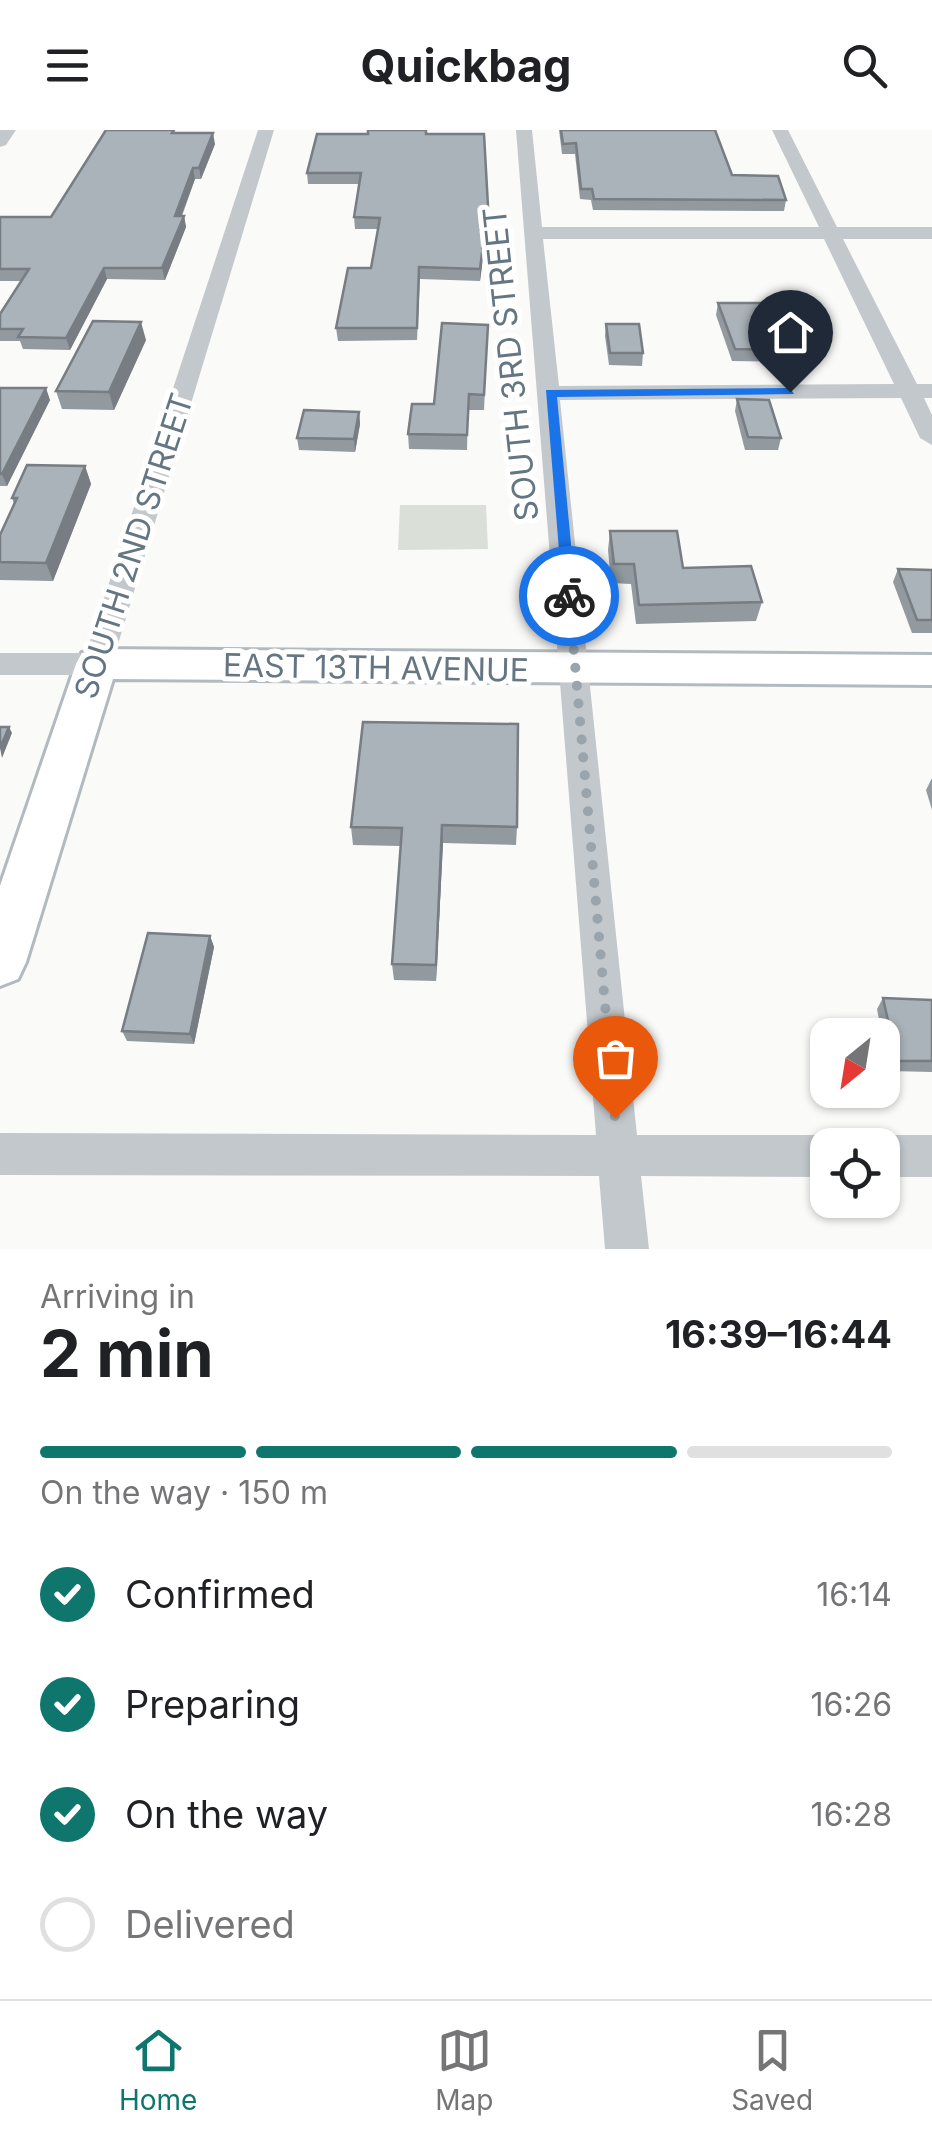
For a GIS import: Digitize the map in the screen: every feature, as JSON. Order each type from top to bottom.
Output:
[{"type":"street","points":[[0,142],[8,130]]},
{"type":"street","name":"SOUTH 2ND STREET","points":[[0,962],[266,130]]},
{"type":"street","name":"SOUTH 3RD STREET","points":[[524,130],[627,1249]]},
{"type":"street","points":[[780,130],[831,232],[921,391],[932,438]]},
{"type":"street","points":[[533,233],[932,233]]},
{"type":"street","points":[[550,393],[921,391]]},
{"type":"street","name":"EAST 13TH AVENUE","points":[[0,664],[932,670]]},
{"type":"street","points":[[0,1154],[810,1156]]},
{"type":"street","points":[[900,1156],[932,1156]]},
{"type":"shaded area","points":[[400,505],[486,505],[488,549],[398,550]]},
{"type":"building","points":[[106,130],[213,133],[199,168],[193,168],[175,216],[184,216],[162,268],[104,268],[66,338],[18,337],[23,329],[0,329],[0,314],[29,269],[0,269],[0,217],[51,217]]},
{"type":"building","points":[[368,130],[484,134],[488,206],[480,269],[419,267],[417,328],[336,328],[348,268],[371,268],[380,218],[354,217],[361,173],[307,173],[317,134],[368,134]]},
{"type":"building","points":[[561,130],[715,130],[732,175],[778,176],[786,200],[594,199],[592,189],[581,189],[576,143],[563,144]]},
{"type":"building","points":[[718,303],[773,303],[792,350],[735,349]]},
{"type":"building","points":[[93,321],[141,322],[109,392],[56,391]]},
{"type":"building","points":[[442,323],[488,325],[484,395],[469,394],[467,435],[408,434],[412,404],[434,404]]},
{"type":"building","points":[[606,324],[639,324],[643,353],[610,353]]},
{"type":"building","points":[[0,388],[46,388],[2,474],[0,474]]},
{"type":"building","points":[[737,399],[769,400],[781,438],[748,437]]},
{"type":"building","points":[[304,410],[359,412],[354,439],[297,438]]},
{"type":"building","points":[[27,465],[85,466],[46,563],[0,562],[0,535]]},
{"type":"building","points":[[610,531],[677,531],[683,568],[751,566],[762,602],[639,605],[634,564],[614,564]]},
{"type":"building","points":[[898,569],[932,570],[932,620],[917,620]]},
{"type":"building","points":[[363,722],[518,724],[517,827],[442,825],[436,965],[392,964],[402,828],[351,827]]},
{"type":"building","points":[[0,727],[9,727],[0,748]]},
{"type":"building","points":[[148,933],[210,936],[190,1034],[122,1031]]},
{"type":"building","points":[[883,998],[932,1000],[932,1061],[900,1061],[900,1018],[887,1018]]},
{"type":"way so far","points":[[569,596],[615,1118]]},
{"type":"route","points":[[569,596],[550,393],[790,392]]}]
